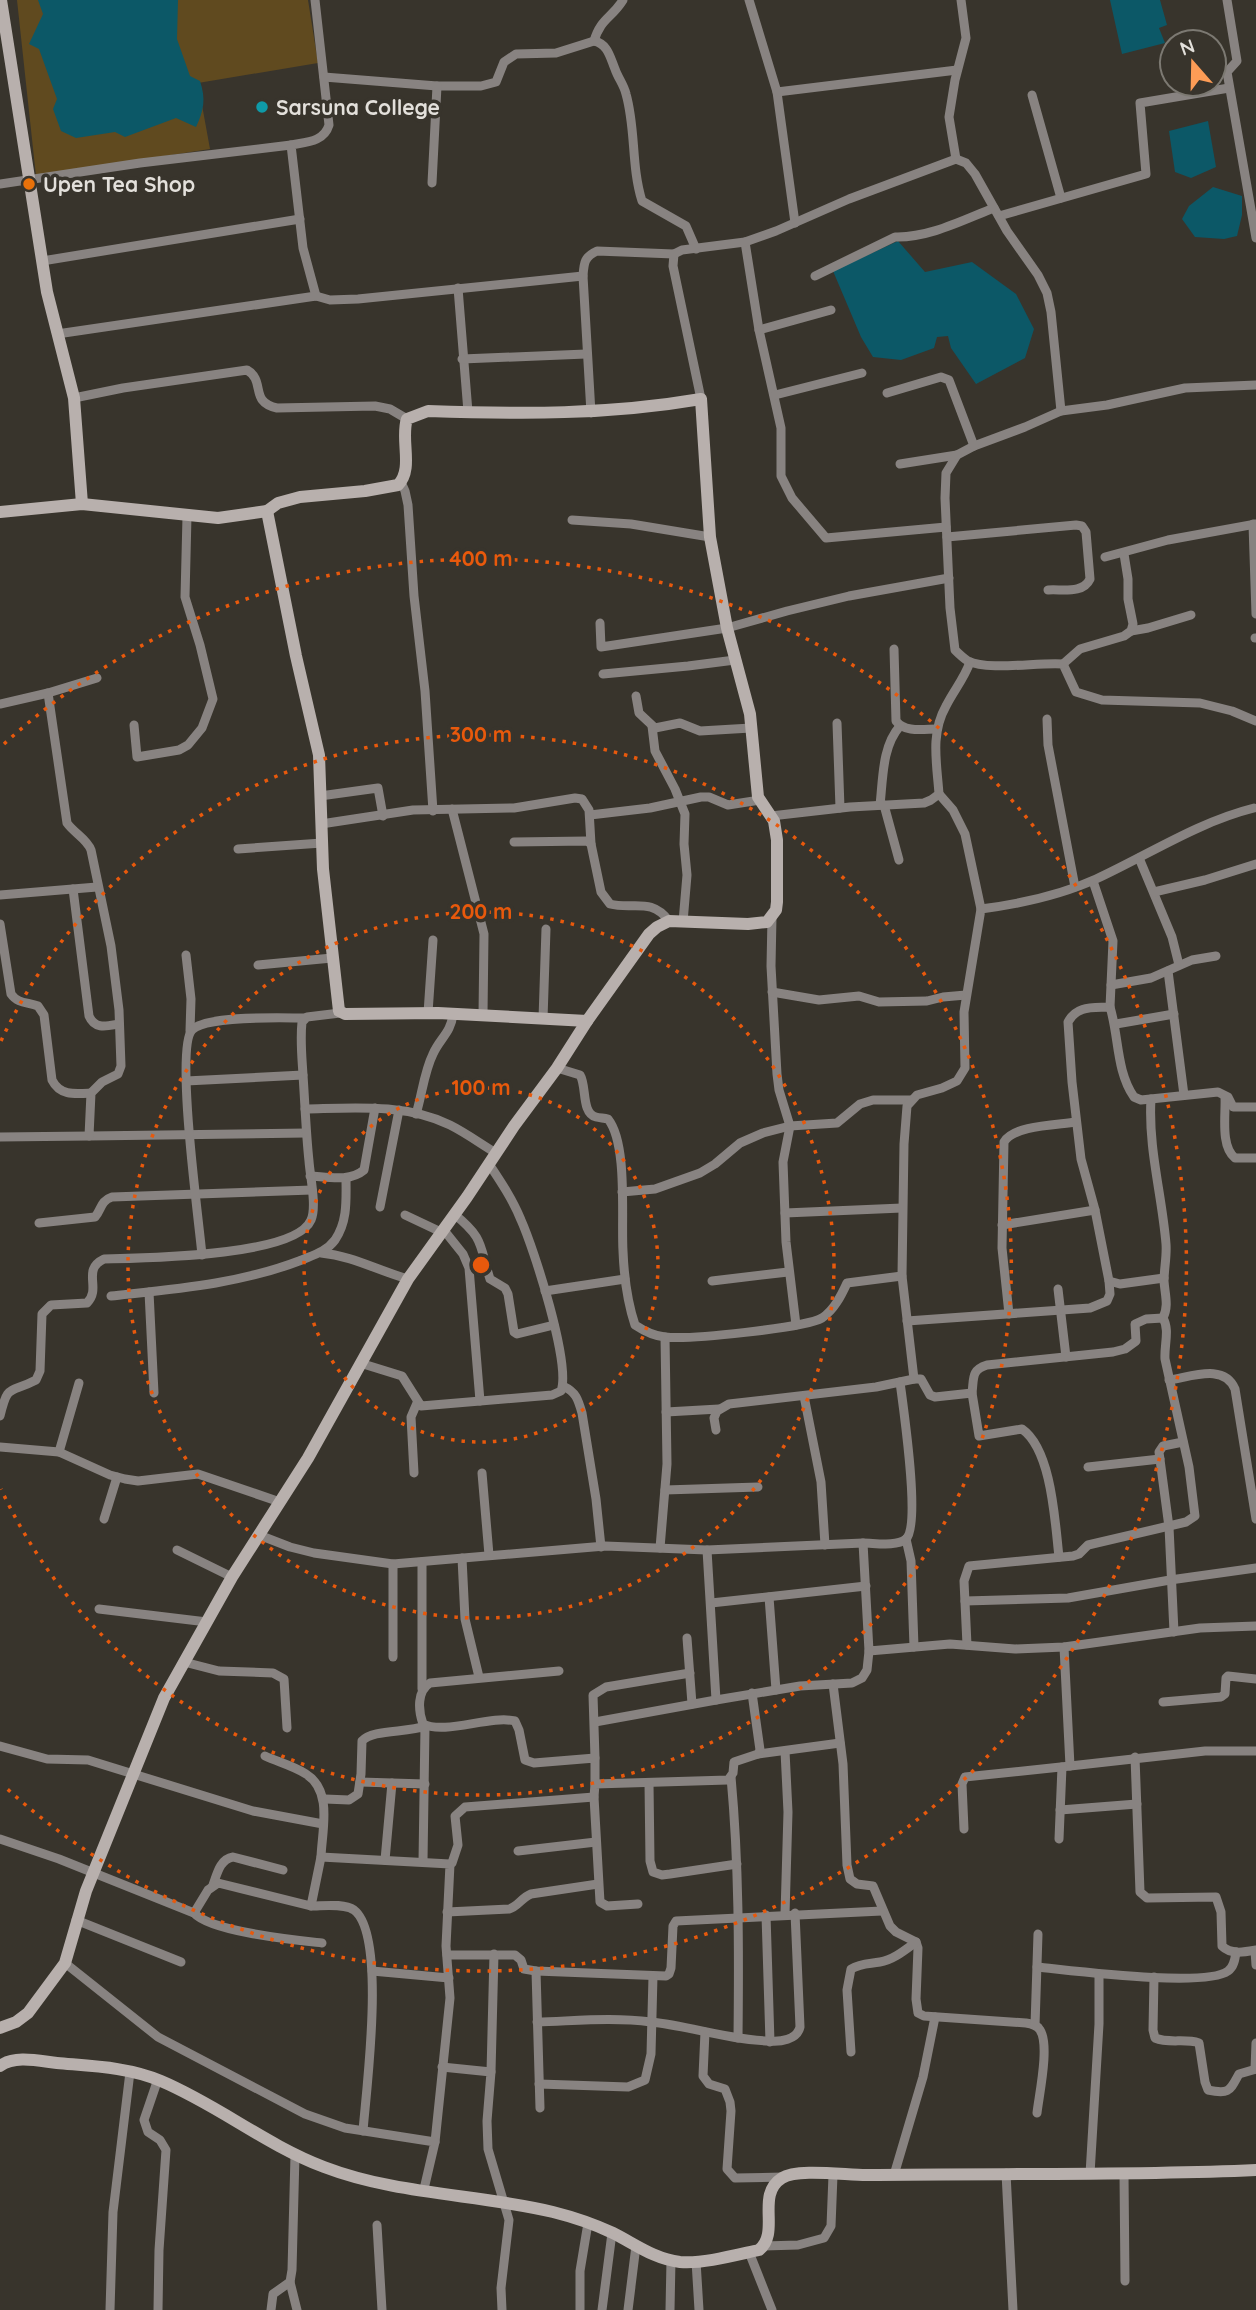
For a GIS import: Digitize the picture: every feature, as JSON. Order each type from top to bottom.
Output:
[{"type":"street","points":[[1,0],[4,38],[47,292],[74,398],[82,504]]},
{"type":"street","points":[[0,184],[140,163],[291,145],[321,138],[327,133],[329,125],[315,0]]},
{"type":"street","points":[[594,41],[600,24],[614,13],[623,0]]},
{"type":"street","points":[[749,0],[778,92],[796,223]]},
{"type":"street","points":[[956,159],[949,117],[966,38],[961,0]]},
{"type":"street","points":[[1227,0],[1237,61],[1227,72],[1256,238]]},
{"type":"street","points":[[324,77],[437,86],[481,86],[496,82],[504,62],[516,54],[556,53],[594,41],[603,44],[625,91],[635,180],[642,201],[686,226],[696,249]]},
{"type":"street","points":[[778,92],[957,70]]},
{"type":"street","points":[[432,183],[437,86]]},
{"type":"street","points":[[815,276],[895,237],[909,237],[1146,174],[1140,103],[1229,88]]},
{"type":"street","points":[[1032,95],[1061,198]]},
{"type":"street","points":[[291,145],[303,248],[316,296]]},
{"type":"street","points":[[591,413],[583,276],[587,255],[597,251],[674,254],[682,250],[745,242],[956,159],[970,166],[1047,293],[1061,411]]},
{"type":"street","points":[[42,261],[300,219]]},
{"type":"street","points":[[745,242],[759,330],[781,428],[782,476],[792,498],[826,537],[1082,526],[1086,532],[1090,579],[1088,584],[1082,589],[1048,590]]},
{"type":"street","points":[[674,254],[673,266],[701,399],[710,537],[727,628],[750,714],[755,777],[760,800],[771,816],[775,829],[778,902],[772,917],[772,992],[779,1090],[790,1126],[783,1161],[788,1272],[796,1325]]},
{"type":"street","points":[[57,334],[316,296],[330,300],[358,299],[583,276]]},
{"type":"street","points":[[458,288],[468,412]]},
{"type":"street","points":[[759,330],[831,310]]},
{"type":"street","points":[[462,359],[586,354]]},
{"type":"street","points":[[74,398],[247,370],[255,376],[260,399],[266,405],[276,408],[374,405],[390,409],[407,419]]},
{"type":"street","points":[[775,395],[862,373]]},
{"type":"street","points":[[887,393],[941,377],[950,380],[974,446]]},
{"type":"street","points":[[900,464],[957,455],[1061,411],[1107,405],[1185,388],[1256,385]]},
{"type":"street","points":[[407,419],[428,411],[591,413],[650,408],[701,399]]},
{"type":"street","points":[[0,512],[82,504],[218,519],[267,511],[289,499],[394,487],[405,475],[404,428],[407,419]]},
{"type":"street","points":[[957,455],[946,473],[946,532],[955,650],[970,662],[998,666],[1063,664]]},
{"type":"street","points":[[401,482],[408,505],[433,811]]},
{"type":"street","points":[[267,511],[319,755],[322,843],[337,1006],[340,1013]]},
{"type":"street","points":[[134,725],[137,757],[179,750],[194,739],[202,728],[213,699],[201,646],[185,597],[187,516]]},
{"type":"street","points":[[572,520],[631,524],[710,537]]},
{"type":"street","points":[[1105,557],[1168,540],[1254,524],[1256,614]]},
{"type":"street","points":[[1063,664],[1080,649],[1124,636],[1130,631],[1133,624],[1124,554]]},
{"type":"street","points":[[600,623],[601,647],[727,628],[849,596],[949,578]]},
{"type":"street","points":[[1130,631],[1191,615]]},
{"type":"street","points":[[894,649],[895,715],[900,726]]},
{"type":"street","points":[[603,674],[735,660]]},
{"type":"street","points":[[914,1379],[902,1276],[907,1106],[917,1095],[950,1085],[962,1075],[965,1061],[966,995],[981,909],[965,834],[953,810],[939,794],[935,749],[937,729],[946,705],[961,683],[970,662]]},
{"type":"street","points":[[1063,664],[1076,692],[1087,697],[1200,703],[1232,711],[1256,721]]},
{"type":"street","points":[[0,704],[97,678]]},
{"type":"street","points":[[0,924],[11,994],[21,1003],[42,1009],[52,1080],[61,1091],[72,1094],[91,1093],[102,1082],[118,1074],[121,1066],[120,1024],[111,946],[88,843],[66,823],[48,693]]},
{"type":"street","points":[[636,696],[639,713],[652,726],[658,728],[685,723],[700,731],[751,728]]},
{"type":"street","points":[[1047,719],[1048,745],[1075,887]]},
{"type":"street","points":[[837,723],[840,808]]},
{"type":"street","points":[[652,726],[655,751],[685,814],[687,875],[683,922]]},
{"type":"street","points":[[900,726],[937,729]]},
{"type":"street","points":[[899,860],[882,805],[888,748],[892,735],[900,726]]},
{"type":"street","points":[[320,796],[378,788],[383,816]]},
{"type":"street","points":[[771,816],[923,803],[939,794]]},
{"type":"street","points":[[590,815],[709,797],[728,805],[760,800]]},
{"type":"street","points":[[321,824],[413,810],[514,808],[575,798],[586,802],[601,892],[610,904],[656,908],[664,913],[669,921]]},
{"type":"street","points":[[981,909],[1044,896],[1093,881],[1207,824],[1233,813],[1255,808]]},
{"type":"street","points":[[452,809],[484,934],[483,1015]]},
{"type":"street","points":[[514,842],[583,840],[591,844]]},
{"type":"street","points":[[238,849],[322,843]]},
{"type":"street","points":[[1139,858],[1172,937],[1179,965]]},
{"type":"street","points":[[1154,892],[1256,864]]},
{"type":"street","points":[[1093,881],[1113,941],[1110,1007],[1116,1024],[1121,1059],[1129,1089],[1134,1097],[1141,1100],[1218,1092],[1225,1094],[1233,1107],[1256,1107]]},
{"type":"street","points":[[0,895],[97,887]]},
{"type":"street","points":[[73,889],[89,1016],[91,1021],[100,1026],[120,1024]]},
{"type":"street","points":[[0,2028],[16,2022],[28,2013],[65,1963],[76,1920],[93,1873],[164,1698],[232,1577],[308,1458],[408,1279],[557,1068],[587,1021],[649,934],[657,927],[669,921],[758,924],[772,917]]},
{"type":"street","points":[[543,1018],[546,929]]},
{"type":"street","points":[[428,1013],[433,940]]},
{"type":"street","points":[[186,955],[191,999],[190,1031],[186,1043],[186,1081],[202,1255]]},
{"type":"street","points":[[1111,985],[1151,978],[1192,960],[1216,956]]},
{"type":"street","points":[[258,965],[332,958]]},
{"type":"street","points":[[1168,971],[1184,1095]]},
{"type":"street","points":[[772,992],[819,1000],[859,996],[879,1002],[927,1001],[943,996],[966,995]]},
{"type":"street","points":[[0,994],[11,994]]},
{"type":"street","points":[[907,1321],[1090,1308],[1107,1301],[1110,1294],[1109,1281],[1095,1210],[1081,1159],[1068,1023],[1080,1009],[1110,1007]]},
{"type":"street","points":[[190,1031],[200,1024],[222,1020],[304,1018],[340,1013],[428,1013],[587,1021]]},
{"type":"street","points":[[416,1114],[430,1060],[437,1045],[449,1031],[453,1014]]},
{"type":"street","points":[[1116,1024],[1174,1014]]},
{"type":"street","points":[[0,1416],[5,1394],[36,1380],[40,1371],[42,1314],[51,1305],[87,1303],[93,1294],[95,1263],[104,1259],[202,1255],[252,1248],[303,1229],[312,1220],[301,1031],[304,1018]]},
{"type":"street","points":[[557,1068],[580,1075],[588,1111],[594,1117],[608,1119],[612,1124],[621,1161],[623,1253],[628,1304],[635,1325],[645,1332],[665,1337],[700,1337],[796,1325],[822,1318],[839,1300],[847,1283],[902,1276]]},
{"type":"street","points":[[186,1081],[303,1074]]},
{"type":"street","points":[[89,1136],[91,1093]]},
{"type":"street","points":[[1225,1094],[1226,1137],[1230,1154],[1235,1158],[1256,1158]]},
{"type":"street","points":[[967,1645],[964,1581],[969,1566],[1079,1554],[1088,1545],[1169,1527],[1195,1516],[1192,1484],[1169,1380],[1164,1344],[1167,1328],[1163,1318],[1167,1303],[1164,1278],[1166,1246],[1150,1122],[1151,1099]]},
{"type":"street","points":[[622,1192],[655,1189],[692,1176],[715,1164],[740,1143],[763,1133],[790,1126],[837,1123],[860,1104],[873,1100],[911,1100]]},
{"type":"street","points":[[305,1109],[374,1108],[416,1114],[450,1125],[492,1159],[521,1220],[545,1291],[560,1352],[563,1386],[558,1394],[552,1395],[426,1407],[417,1403],[409,1384],[402,1376],[360,1363]]},
{"type":"street","points":[[310,1176],[345,1178],[365,1170],[374,1108]]},
{"type":"street","points":[[380,1208],[399,1110]]},
{"type":"street","points":[[1009,1314],[1002,1225],[1003,1150],[1007,1137],[1012,1133],[1037,1127],[1076,1122]]},
{"type":"street","points":[[0,1137],[306,1133]]},
{"type":"street","points":[[111,1296],[225,1282],[268,1272],[321,1253],[336,1238],[344,1222],[345,1178]]},
{"type":"street","points":[[39,1223],[95,1217],[101,1204],[112,1197],[312,1190]]},
{"type":"street","points":[[785,1213],[902,1208]]},
{"type":"street","points":[[1002,1225],[1095,1210]]},
{"type":"street","points":[[454,1214],[480,1241],[489,1279],[505,1288],[514,1332],[523,1334],[554,1325]]},
{"type":"street","points":[[405,1215],[442,1230],[463,1254],[469,1268],[480,1401]]},
{"type":"street","points":[[321,1253],[350,1257],[385,1273],[408,1279]]},
{"type":"street","points":[[712,1281],[788,1272]]},
{"type":"street","points":[[1109,1281],[1121,1284],[1164,1278]]},
{"type":"street","points":[[545,1291],[625,1279]]},
{"type":"street","points":[[1058,1290],[1066,1357]]},
{"type":"street","points":[[149,1292],[154,1393]]},
{"type":"street","points":[[1059,1557],[1049,1488],[1036,1443],[1022,1429],[979,1436],[972,1393],[975,1372],[987,1365],[1125,1349],[1136,1341],[1135,1324],[1146,1319],[1163,1318]]},
{"type":"street","points":[[660,1548],[665,1490],[665,1337]]},
{"type":"street","points":[[1169,1380],[1214,1373],[1225,1375],[1231,1381],[1252,1467],[1256,1519]]},
{"type":"street","points":[[666,1412],[719,1409],[729,1404],[804,1396],[914,1379],[921,1380],[934,1397],[972,1393]]},
{"type":"street","points":[[259,1535],[314,1553],[393,1564],[601,1547],[707,1550],[899,1542],[906,1539],[912,1521],[900,1382]]},
{"type":"street","points":[[59,1452],[79,1383]]},
{"type":"street","points":[[563,1386],[573,1391],[582,1413],[601,1547]]},
{"type":"street","points":[[804,1396],[821,1482],[825,1545]]},
{"type":"street","points":[[414,1473],[411,1417],[417,1403]]},
{"type":"street","points":[[716,1430],[714,1418],[719,1409]]},
{"type":"street","points":[[1174,1632],[1169,1527],[1160,1459],[1161,1447],[1183,1442]]},
{"type":"street","points":[[0,1447],[59,1452],[117,1477],[138,1480],[198,1474],[280,1502]]},
{"type":"street","points":[[1088,1467],[1160,1459]]},
{"type":"street","points":[[482,1474],[489,1555]]},
{"type":"street","points":[[104,1519],[117,1477]]},
{"type":"street","points":[[665,1490],[758,1487]]},
{"type":"street","points":[[906,1539],[911,1561],[914,1647]]},
{"type":"street","points":[[595,1721],[776,1689],[852,1683],[862,1678],[867,1670],[869,1651],[863,1543]]},
{"type":"street","points":[[177,1550],[232,1577]]},
{"type":"street","points":[[707,1550],[716,1700]]},
{"type":"street","points":[[462,1558],[465,1619],[479,1678]]},
{"type":"street","points":[[422,1562],[420,1716],[425,1726],[423,1862]]},
{"type":"street","points":[[393,1564],[393,1657]]},
{"type":"street","points":[[965,1601],[1068,1598],[1256,1568]]},
{"type":"street","points":[[711,1603],[866,1586]]},
{"type":"street","points":[[769,1597],[776,1689]]},
{"type":"street","points":[[99,1609],[206,1622]]},
{"type":"street","points":[[869,1651],[967,1645],[1015,1649],[1064,1647],[1200,1628],[1256,1626]]},
{"type":"street","points":[[687,1638],[692,1704]]},
{"type":"street","points":[[1059,1839],[1066,1767],[1064,1647]]},
{"type":"street","points":[[184,1662],[219,1671],[280,1675],[284,1679],[287,1728]]},
{"type":"street","points":[[422,1689],[435,1681],[559,1671]]},
{"type":"street","points":[[638,1904],[603,1905],[600,1902],[594,1797],[593,1695],[606,1687],[690,1674]]},
{"type":"street","points":[[1163,1702],[1221,1697],[1225,1694],[1228,1676],[1256,1679]]},
{"type":"street","points":[[833,1684],[841,1743],[848,1875],[853,1882],[873,1886],[896,1932],[915,1942]]},
{"type":"street","points":[[752,1693],[761,1745],[758,1754]]},
{"type":"street","points":[[325,1799],[353,1798],[358,1794],[364,1738],[425,1726],[460,1726],[510,1720],[518,1725],[522,1755],[529,1762],[595,1758]]},
{"type":"street","points":[[738,2038],[739,1916],[731,1777],[734,1762],[758,1754],[841,1743]]},
{"type":"street","points":[[0,1746],[47,1759],[88,1760],[253,1811],[323,1824]]},
{"type":"street","points":[[537,2022],[620,2019],[771,2042],[793,2037],[799,2032],[790,1914],[785,1751]]},
{"type":"street","points":[[964,1829],[962,1784],[965,1777],[1135,1757],[1205,1751],[1256,1751]]},
{"type":"street","points":[[265,1756],[306,1773],[315,1781],[325,1799],[321,1857],[311,1906]]},
{"type":"street","points":[[1135,1757],[1140,1892],[1147,1898],[1216,1897],[1221,1912],[1222,1946],[1228,1951],[1255,1951],[1256,1965]]},
{"type":"street","points":[[595,1784],[722,1781],[731,1777]]},
{"type":"street","points":[[360,1782],[425,1784]]},
{"type":"street","points":[[385,1860],[393,1783]]},
{"type":"street","points":[[649,1783],[650,1861],[653,1872],[662,1875],[737,1864]]},
{"type":"street","points":[[424,2189],[435,2142],[450,1998],[447,1912],[450,1864],[458,1845],[456,1816],[465,1807],[594,1797]]},
{"type":"street","points":[[1060,1811],[1137,1804]]},
{"type":"street","points":[[0,1839],[60,1859],[194,1913],[198,1919],[219,1926],[281,1939],[322,1942]]},
{"type":"street","points":[[518,1851],[596,1842]]},
{"type":"street","points":[[321,1857],[450,1864]]},
{"type":"street","points":[[194,1913],[213,1885],[222,1862],[228,1858],[284,1870]]},
{"type":"street","points":[[213,1885],[218,1883],[311,1906],[348,1907],[355,1911],[365,1929],[372,1971],[373,1999],[363,2131]]},
{"type":"street","points":[[447,1912],[509,1909],[531,1894],[598,1884]]},
{"type":"street","points":[[447,1955],[515,1955],[524,1969],[536,1971],[653,1976],[670,1974],[673,1926],[676,1921],[883,1910]]},
{"type":"street","points":[[766,1915],[771,2042]]},
{"type":"street","points":[[76,1920],[181,1962]]},
{"type":"street","points":[[1037,2113],[1044,2044],[1035,2025],[1038,1934]]},
{"type":"street","points":[[915,1942],[918,1959],[918,2013],[935,2017],[1035,2025]]},
{"type":"street","points":[[851,2052],[847,1990],[851,1969],[859,1964],[884,1961],[915,1942]]},
{"type":"street","points":[[1037,1967],[1154,1977],[1219,1975],[1231,1968],[1236,1952]]},
{"type":"street","points":[[494,1954],[487,2121],[488,2149],[509,2220],[501,2288],[502,2310]]},
{"type":"street","points":[[65,1963],[158,2037],[305,2114],[345,2128],[435,2142]]},
{"type":"street","points":[[372,1971],[449,1978]]},
{"type":"street","points":[[536,1971],[540,2108]]},
{"type":"street","points":[[1090,2174],[1099,2024],[1099,1974]]},
{"type":"street","points":[[539,2084],[628,2087],[641,2084],[649,2069],[653,1976]]},
{"type":"street","points":[[1154,1977],[1155,2038],[1199,2043],[1208,2090],[1230,2090],[1239,2074],[1244,2071]]},
{"type":"street","points":[[894,2175],[923,2077],[935,2017]]},
{"type":"street","points":[[705,2032],[703,2076],[709,2084],[724,2089],[730,2102],[727,2169],[735,2178],[783,2177],[802,2172],[833,2175],[1124,2174],[1256,2170]]},
{"type":"street","points":[[1227,2071],[1256,2069],[1256,2043]]},
{"type":"street","points":[[2,2062],[32,2060],[130,2072],[158,2079],[295,2155],[327,2168],[397,2188],[424,2189],[553,2212],[588,2223],[654,2256],[671,2260],[696,2262],[759,2250],[768,2237],[769,2195],[774,2185],[783,2177]]},
{"type":"street","points":[[442,2067],[491,2072]]},
{"type":"street","points":[[110,2310],[113,2213],[130,2072]]},
{"type":"street","points":[[158,2079],[144,2120],[148,2132],[160,2140],[166,2150],[158,2310]]},
{"type":"street","points":[[295,2155],[290,2281],[297,2310]]},
{"type":"street","points":[[1006,2173],[1013,2310]]},
{"type":"street","points":[[1124,2174],[1125,2281]]},
{"type":"street","points":[[764,2246],[798,2245],[824,2238],[831,2226],[833,2175]]},
{"type":"street","points":[[580,2310],[580,2271],[588,2223]]},
{"type":"street","points":[[377,2225],[382,2310]]},
{"type":"street","points":[[602,2310],[612,2233]]},
{"type":"street","points":[[628,2310],[636,2246]]},
{"type":"street","points":[[749,2252],[772,2310]]},
{"type":"street","points":[[670,2310],[671,2260]]},
{"type":"street","points":[[696,2262],[699,2310]]},
{"type":"street","points":[[271,2310],[273,2294],[290,2281]]},
{"type":"shaded area","points":[[17,0],[308,0],[318,63],[198,83],[210,149],[36,176]]},
{"type":"water","points":[[38,0],[178,0],[177,39],[190,76],[200,81],[203,93],[202,110],[196,127],[176,118],[125,137],[115,132],[76,138],[61,131],[53,109],[57,99],[39,49],[29,44],[43,14]]},
{"type":"water","points":[[1110,0],[1160,0],[1167,25],[1158,28],[1158,45],[1122,54]]},
{"type":"water","points":[[1208,121],[1216,167],[1191,178],[1175,172],[1169,131]]},
{"type":"water","points":[[1213,187],[1242,196],[1242,215],[1237,236],[1224,239],[1195,237],[1182,219],[1189,206]]},
{"type":"water","points":[[898,241],[925,272],[972,262],[1016,294],[1034,329],[1025,358],[976,384],[951,348],[948,336],[937,337],[934,348],[901,360],[873,357],[861,337],[833,271]]},
{"type":"place","name":"Sarsuna College","points":[[262,107]]},
{"type":"place","name":"Upen Tea Shop","points":[[29,184]]}]
